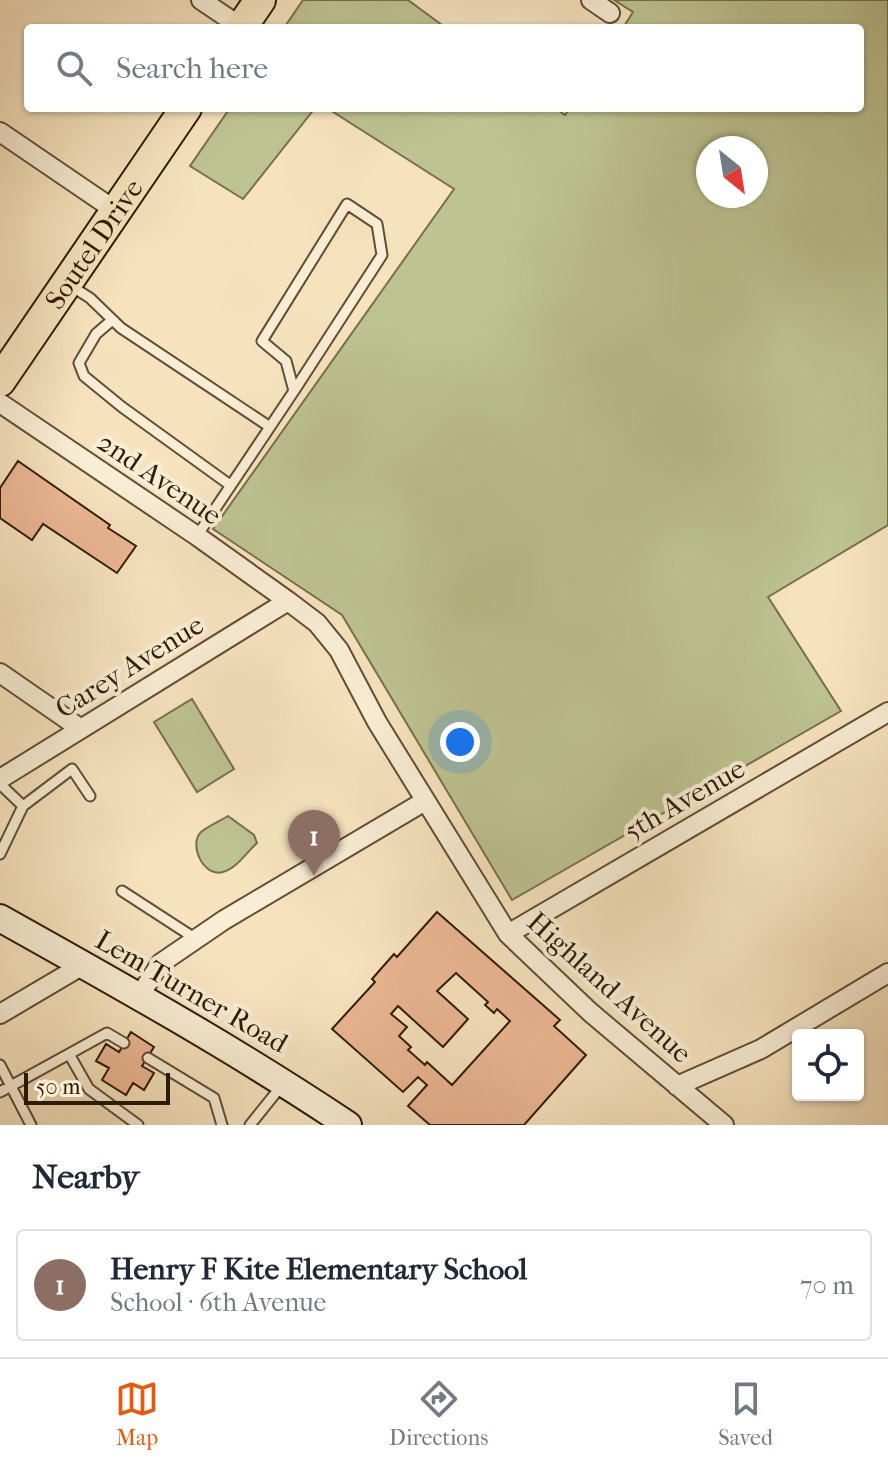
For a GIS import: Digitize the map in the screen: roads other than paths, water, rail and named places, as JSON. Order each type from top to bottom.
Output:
[{"type":"main road","points":[[244,24],[260,0]]},
{"type":"main road","name":"Soutel Drive","points":[[0,381],[183,112]]},
{"type":"main road","name":"Lem Turner Road","points":[[4,924],[139,996],[284,1082],[348,1125]]},
{"type":"street","points":[[201,0],[235,24]]},
{"type":"street","points":[[591,0],[610,13]]},
{"type":"street","points":[[0,132],[116,211]]},
{"type":"street","name":"2nd Avenue","points":[[0,403],[288,601]]},
{"type":"street","name":"Carey Avenue","points":[[0,781],[288,601]]},
{"type":"street","name":"Highland Avenue","points":[[288,601],[317,623],[339,650],[377,722],[508,934],[590,1012],[724,1125]]},
{"type":"street","points":[[0,673],[81,729]]},
{"type":"street","name":"5th Avenue","points":[[508,934],[888,712]]},
{"type":"street","points":[[139,996],[161,963],[196,939],[425,801]]},
{"type":"street","points":[[0,1014],[83,965]]},
{"type":"street","points":[[677,1086],[761,1049],[888,973]]},
{"type":"lane","points":[[197,536],[294,391],[382,255],[377,224],[347,204],[262,341],[286,361],[294,391]]},
{"type":"lane","points":[[67,283],[90,298],[111,321],[270,427]]},
{"type":"lane","points":[[111,321],[96,334],[79,363],[84,376],[230,485]]},
{"type":"lane","points":[[0,854],[23,806],[72,769],[90,796]]},
{"type":"lane","points":[[0,781],[23,806]]},
{"type":"lane","points":[[122,891],[196,939]]},
{"type":"lane","points":[[0,1092],[107,1033],[124,1043]]},
{"type":"lane","points":[[69,1054],[89,1089],[138,1125]]},
{"type":"lane","points":[[148,1058],[214,1098],[222,1125]]},
{"type":"lane","points":[[0,1065],[31,1125]]},
{"type":"lane","points":[[250,1125],[284,1082]]},
{"type":"place","name":"Henry F Kite Elementary School","points":[[314,876]]}]
